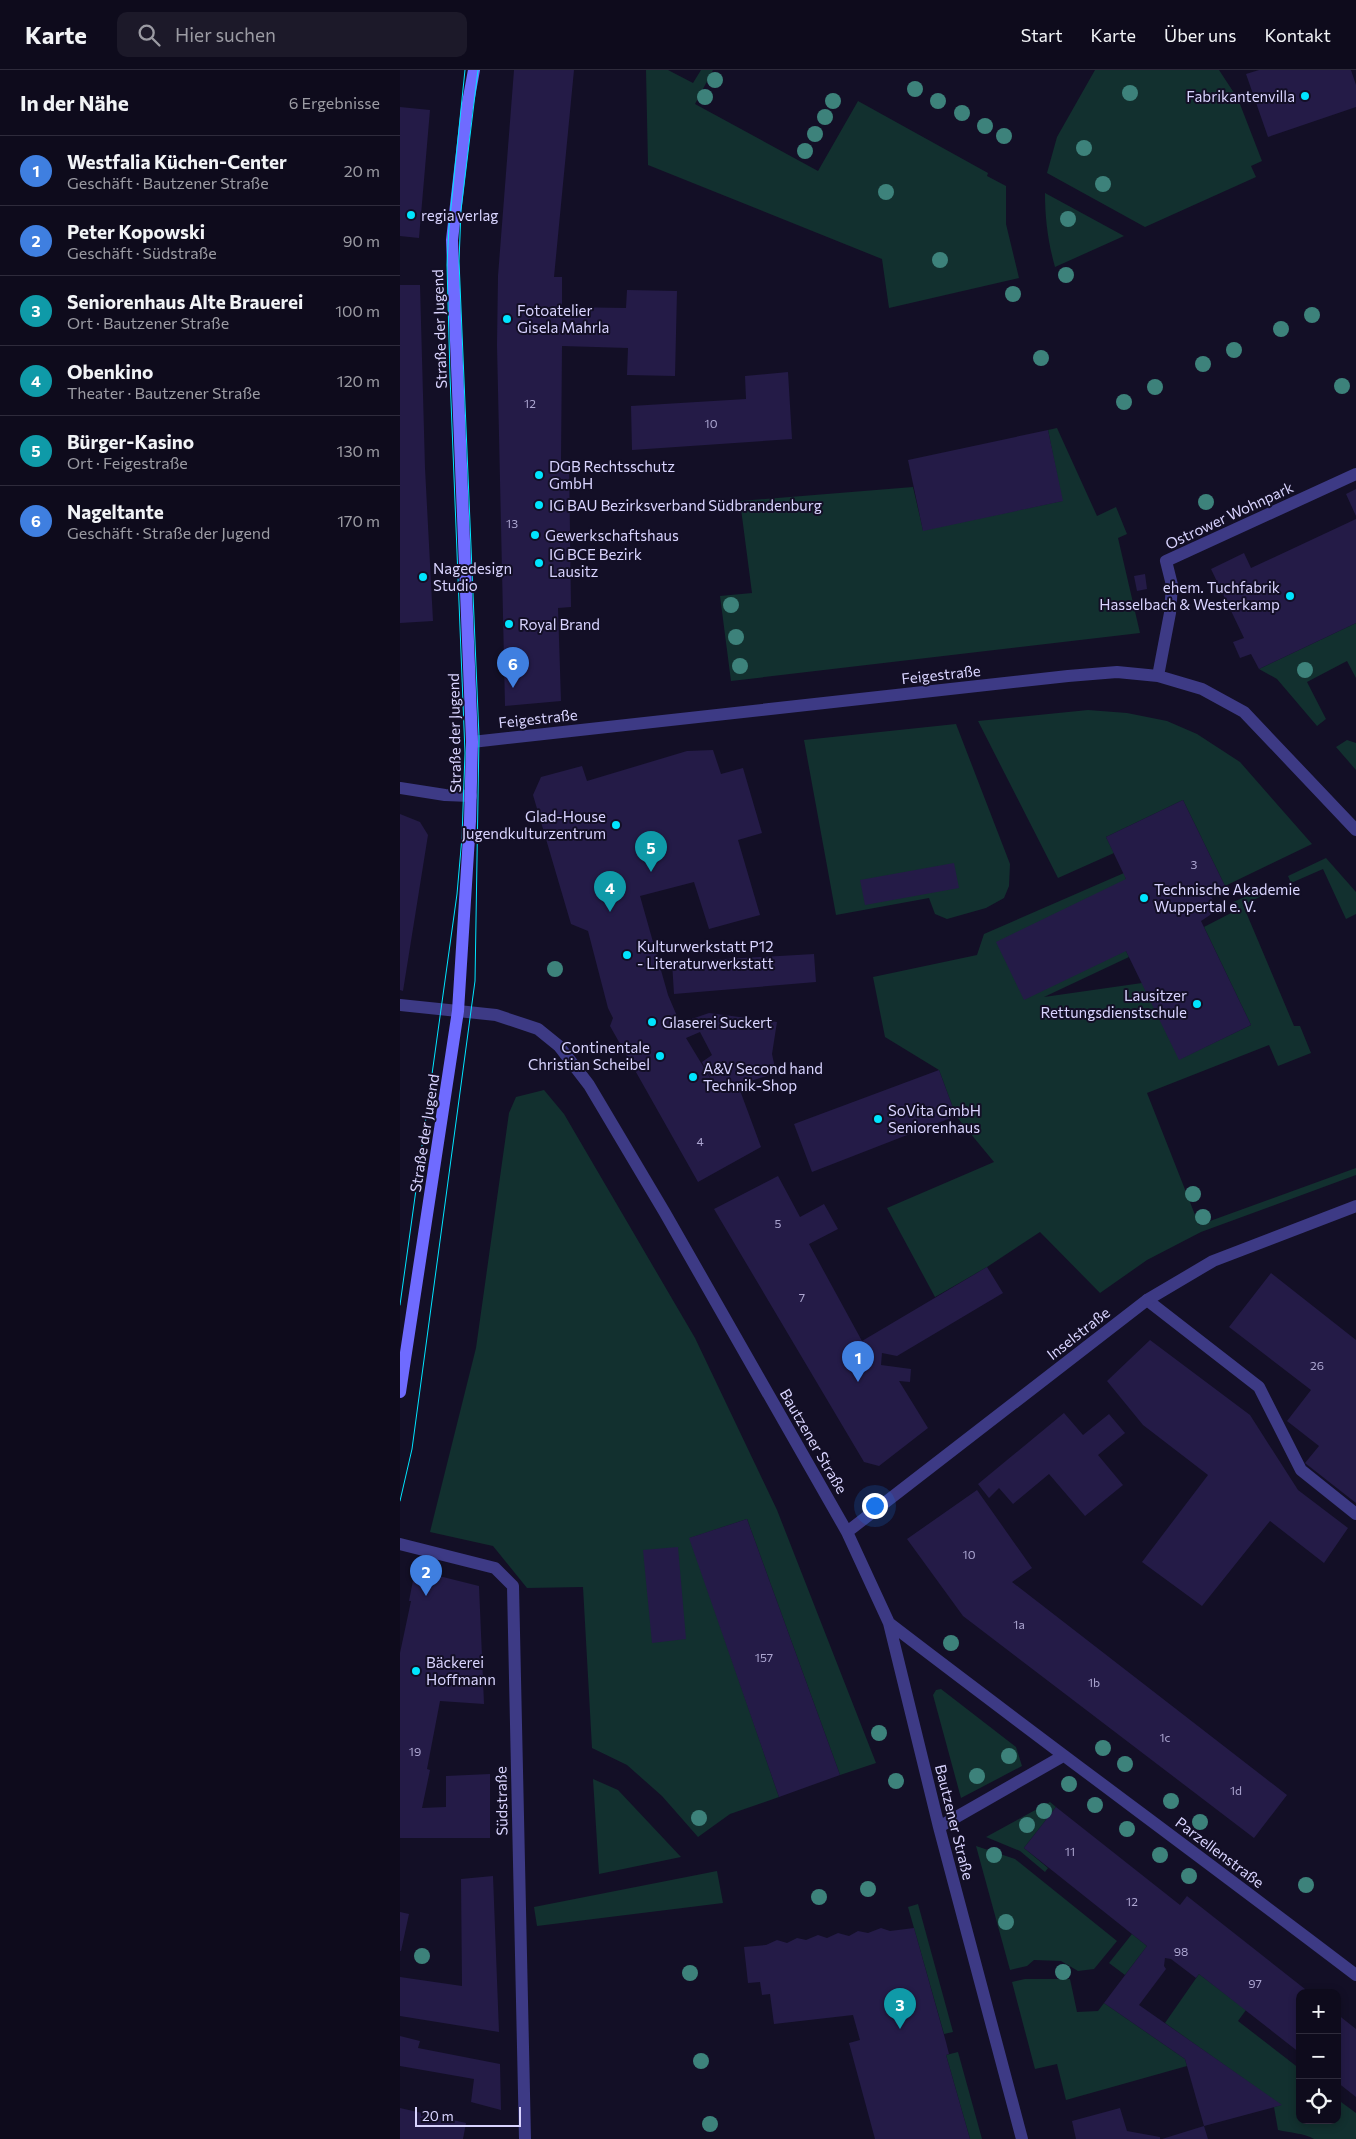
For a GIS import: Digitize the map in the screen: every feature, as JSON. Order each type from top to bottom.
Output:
[{"type":"main road","name":"Straße der Jugend","points":[[400,1392],[458,1011],[471,796],[472,742],[452,240],[467,108],[474,70]]},
{"type":"street","name":"Ostrower Wohnpark","points":[[1158,676],[1170,613],[1172,585],[1166,561],[1356,474]]},
{"type":"street","name":"Feigestraße","points":[[472,742],[1068,676],[1117,672],[1158,676],[1202,689],[1244,712],[1356,830]]},
{"type":"street","points":[[400,788],[445,795],[471,796]]},
{"type":"street","name":"Bautzener Straße","points":[[400,1005],[496,1015],[538,1029],[565,1053],[589,1085],[666,1213],[847,1532],[889,1623],[939,1827],[1022,2139]]},
{"type":"street","name":"Inselstraße","points":[[847,1532],[1147,1300],[1213,1261],[1356,1206]]},
{"type":"street","points":[[1147,1300],[1258,1387],[1301,1470],[1356,1514]]},
{"type":"street","name":"Südstraße","points":[[400,1544],[496,1568],[513,1586],[525,2139]]},
{"type":"street","name":"Parzellenstraße","points":[[889,1623],[1356,1975]]},
{"type":"street","points":[[939,1827],[1063,1756]]},
{"type":"green space","points":[[646,70],[668,70],[693,83],[701,70],[713,70],[695,104],[818,171],[858,101],[988,173],[987,176],[1006,186],[1006,224],[1019,278],[889,308],[882,259],[648,165]]},
{"type":"green space","points":[[1095,70],[1219,70],[1238,99],[1262,161],[1251,166],[1256,177],[1145,227],[1047,173],[1057,137]]},
{"type":"green space","points":[[1045,193],[1124,236],[1055,267],[1047,230]]},
{"type":"green space","points":[[1057,428],[1097,516],[1116,507],[1127,534],[1118,538],[1140,633],[731,681],[720,596],[752,593],[740,501],[913,487],[923,530],[1062,501],[1048,430]]},
{"type":"green space","points":[[1356,623],[1356,678],[1347,661],[1307,682],[1326,719],[1317,726],[1277,679],[1259,669]]},
{"type":"green space","points":[[1088,710],[1127,713],[1167,721],[1197,734],[1240,762],[1312,844],[1225,886],[1183,800],[1106,837],[1114,853],[1058,878],[978,721]]},
{"type":"green space","points":[[956,724],[1010,864],[1009,886],[1004,898],[986,908],[947,919],[935,914],[929,898],[836,915],[804,740]]},
{"type":"green space","points":[[1347,740],[1356,743],[1356,770],[1336,747]]},
{"type":"green space","points":[[1326,858],[1356,892],[1356,914],[1346,919],[1323,869],[1291,883],[1288,876]]},
{"type":"green space","points":[[1124,873],[1126,879],[1126,951],[1129,957],[1044,997],[1142,983],[1180,1059],[1251,1025],[1204,927],[1231,913],[1233,902],[1271,886],[1274,890],[1243,905],[1294,1026],[1300,1026],[1311,1053],[1278,1066],[1269,1045],[1147,1093],[1199,1225],[1356,1168],[1356,1175],[1201,1232],[1147,1260],[1100,1293],[1040,1232],[987,1267],[935,1297],[887,1208],[994,1162],[956,1116],[939,1070],[885,1037],[873,977],[977,955],[984,934]]},
{"type":"green space","points":[[544,1090],[564,1114],[695,1338],[777,1510],[876,1763],[840,1775],[747,1519],[690,1538],[779,1797],[730,1814],[698,1837],[662,1796],[627,1765],[592,1748],[583,1587],[527,1588],[493,1546],[430,1532],[476,1348],[509,1113],[516,1097]]},
{"type":"green space","points":[[941,1689],[1016,1747],[1022,1766],[961,1798],[933,1695],[936,1690]]},
{"type":"green space","points":[[593,1779],[618,1790],[681,1857],[599,1874]]},
{"type":"green space","points":[[1050,1802],[1056,1807],[1024,1848],[1048,1868],[1045,1872],[1020,1851],[986,1837]]},
{"type":"green space","points":[[976,1846],[1015,1859],[1117,1941],[1094,1969],[1078,1971],[1061,1961],[1034,1960],[1027,1966],[1010,1970]]},
{"type":"green space","points":[[717,1871],[723,1903],[537,1926],[534,1907]]},
{"type":"green space","points":[[918,1904],[953,2032],[944,2034],[908,1907]]},
{"type":"green space","points":[[1132,1934],[1147,1946],[1125,1975],[1109,1963]]},
{"type":"green space","points":[[1199,1974],[1246,2010],[1238,2021],[1296,2066],[1296,2124],[1341,2124],[1341,2102],[1356,2113],[1356,2139],[1314,2139],[1301,2134],[1278,2130],[1274,2107],[1281,2105],[1165,2023]]},
{"type":"green space","points":[[1025,1979],[1070,1979],[1077,2012],[1098,2011],[1104,2003],[1185,2059],[1187,2066],[1066,2100],[1057,2064],[1035,2069],[1012,1982]]},
{"type":"green space","points":[[958,2052],[982,2139],[970,2139],[946,2055]]},
{"type":"building","points":[[514,70],[574,70],[554,277],[562,277],[562,307],[626,308],[627,290],[677,291],[675,376],[627,375],[628,348],[562,346],[561,460],[569,460],[571,607],[558,608],[561,701],[505,706],[497,345],[498,276]]},
{"type":"building","name":"Fabrikantenvilla","points":[[1259,70],[1351,70],[1356,85],[1356,107],[1268,137],[1246,74]]},
{"type":"building","points":[[400,107],[430,110],[419,238],[400,236]]},
{"type":"building","points":[[400,285],[420,285],[425,468],[433,621],[400,623]]},
{"type":"building","points":[[788,372],[792,439],[632,450],[631,406],[746,399],[745,376]]},
{"type":"building","points":[[1048,430],[1063,501],[923,531],[908,460]]},
{"type":"building","points":[[1356,489],[1356,516],[1346,494]]},
{"type":"building","name":"ehem. Tuchfabrik Hasselbach & Westerkamp","points":[[1356,519],[1356,623],[1259,669],[1251,654],[1240,658],[1233,642],[1244,638],[1211,569],[1244,553],[1251,568]]},
{"type":"building","points":[[1145,574],[1147,589],[1137,591],[1134,576]]},
{"type":"building","points":[[713,750],[721,774],[743,768],[762,833],[738,840],[760,915],[709,929],[694,882],[640,896],[668,995],[680,1023],[709,1013],[777,1022],[772,1054],[776,1073],[738,1085],[761,1147],[698,1182],[610,1026],[613,1018],[608,1008],[588,931],[571,924],[533,795],[541,777],[582,766],[587,781],[687,751]],"holes":[[[700,1032],[712,1055],[702,1062],[712,1081],[686,1038]]]},
{"type":"building","name":"Technische Akademie Wuppertal e. V.","points":[[1183,800],[1225,886],[1210,894],[1213,900],[1212,911],[1210,915],[1201,921],[1251,1025],[1179,1060],[1126,951],[1024,1000],[996,942],[1126,879],[1106,837]]},
{"type":"building","points":[[400,814],[420,822],[428,835],[403,991],[400,990]]},
{"type":"building","points":[[954,863],[959,888],[865,905],[860,880]]},
{"type":"building","points":[[814,954],[816,982],[674,994],[672,962]]},
{"type":"building","name":"SoVita GmbH Seniorenhaus","points":[[939,1070],[956,1116],[812,1172],[794,1124]]},
{"type":"building","points":[[778,1176],[800,1217],[824,1204],[838,1229],[809,1244],[862,1341],[987,1267],[1003,1293],[897,1356],[882,1353],[881,1365],[911,1369],[910,1382],[899,1381],[928,1428],[879,1466],[864,1462],[714,1209]]},
{"type":"building","points":[[1271,1273],[1356,1340],[1356,1503],[1305,1463],[1319,1446],[1287,1421],[1311,1390],[1229,1327]]},
{"type":"building","points":[[1150,1340],[1250,1415],[1298,1490],[1348,1528],[1324,1563],[1270,1521],[1202,1606],[1142,1562],[1208,1475],[1143,1425],[1107,1381]]},
{"type":"building","points":[[1064,1413],[1083,1435],[1109,1414],[1125,1433],[1098,1455],[1123,1485],[1085,1516],[1049,1474],[1013,1504],[999,1488],[989,1498],[978,1484]]},
{"type":"building","points":[[977,1490],[1032,1568],[1012,1582],[1287,1795],[1254,1838],[963,1616],[907,1539]]},
{"type":"building","points":[[747,1519],[840,1775],[779,1797],[689,1538]]},
{"type":"building","points":[[678,1547],[686,1639],[652,1643],[643,1550]]},
{"type":"building","points":[[415,1570],[479,1586],[484,1704],[440,1701],[427,1769],[430,1770],[422,1808],[446,1807],[446,1776],[490,1774],[490,1838],[400,1838],[400,1653],[411,1601],[409,1601]]},
{"type":"building","points":[[1056,1807],[1180,1905],[1187,1896],[1305,1989],[1296,1989],[1296,2050],[1199,1974],[1196,1978],[1171,1959],[1165,1958],[1164,1966],[1166,1969],[1139,2005],[1282,2105],[1204,2126],[1185,2059],[1104,2003],[1147,1946],[1024,1848]]},
{"type":"building","points":[[493,1876],[499,2032],[400,2016],[400,1977],[462,1986],[461,1879]]},
{"type":"building","points":[[400,1912],[409,1914],[401,1951],[400,1951]]},
{"type":"building","points":[[881,1928],[890,1931],[914,1928],[946,2042],[949,2054],[946,2055],[970,2139],[875,2139],[849,2043],[860,2040],[853,2015],[774,2024],[770,1994],[762,1995],[760,1982],[748,1983],[744,1947],[766,1945],[777,1940],[787,1943],[797,1938],[806,1940],[818,1935],[827,1938],[838,1933],[849,1936],[858,1931],[868,1933]]},
{"type":"building","points":[[1341,2017],[1356,2029],[1356,2097],[1341,2085]]},
{"type":"building","points":[[400,2036],[420,2041],[418,2048],[500,2064],[501,2110],[471,2102],[474,2079],[400,2066]]},
{"type":"building","points":[[400,2108],[466,2123],[463,2139],[400,2139]]},
{"type":"building","points":[[1120,2108],[1127,2131],[1160,2137],[1160,2139],[1076,2139],[1072,2121]]},
{"type":"building","points":[[1204,2126],[1208,2139],[1162,2139]]},
{"type":"tram line","points":[[400,1305],[457,894],[462,837],[465,753],[447,265],[449,226],[465,70]]},
{"type":"tram line","points":[[400,1501],[412,1449],[475,981],[479,737],[459,261],[461,210],[478,70]]},
{"type":"place","name":"Fabrikantenvilla","points":[[1305,96]]},
{"type":"place","name":"regia verlag","points":[[411,215]]},
{"type":"place","name":"Fotoatelier Gisela Mahrla","points":[[507,319]]},
{"type":"place","name":"DGB Rechtsschutz GmbH","points":[[539,475]]},
{"type":"place","name":"IG BAU Bezirksverband Südbrandenburg","points":[[539,505]]},
{"type":"place","name":"Gewerkschaftshaus","points":[[535,535]]},
{"type":"place","name":"IG BCE Bezirk Lausitz","points":[[539,563]]},
{"type":"place","name":"Nagedesign Studio","points":[[423,577]]},
{"type":"place","name":"ehem. Tuchfabrik Hasselbach & Westerkamp","points":[[1290,596]]},
{"type":"place","name":"Royal Brand","points":[[509,624]]},
{"type":"place","name":"Nageltante","points":[[513,688]]},
{"type":"place","name":"Glad-House Jugendkulturzentrum","points":[[616,825]]},
{"type":"place","name":"Bürger-Kasino","points":[[651,872]]},
{"type":"place","name":"Technische Akademie Wuppertal e. V.","points":[[1144,898]]},
{"type":"place","name":"Obenkino","points":[[610,912]]},
{"type":"place","name":"Kulturwerkstatt P12 - Literaturwerkstatt","points":[[627,955]]},
{"type":"place","name":"Lausitzer Rettungsdienstschule","points":[[1197,1004]]},
{"type":"place","name":"Glaserei Suckert","points":[[652,1022]]},
{"type":"place","name":"Continentale Christian Scheibel","points":[[660,1056]]},
{"type":"place","name":"A&V Second hand Technik-Shop","points":[[693,1077]]},
{"type":"place","name":"SoVita GmbH Seniorenhaus","points":[[878,1119]]},
{"type":"place","name":"Westfalia Küchen-Center","points":[[858,1382]]},
{"type":"place","name":"Peter Kopowski","points":[[426,1596]]},
{"type":"place","name":"Bäckerei Hoffmann","points":[[416,1671]]},
{"type":"place","name":"Seniorenhaus Alte Brauerei","points":[[900,2029]]}]
